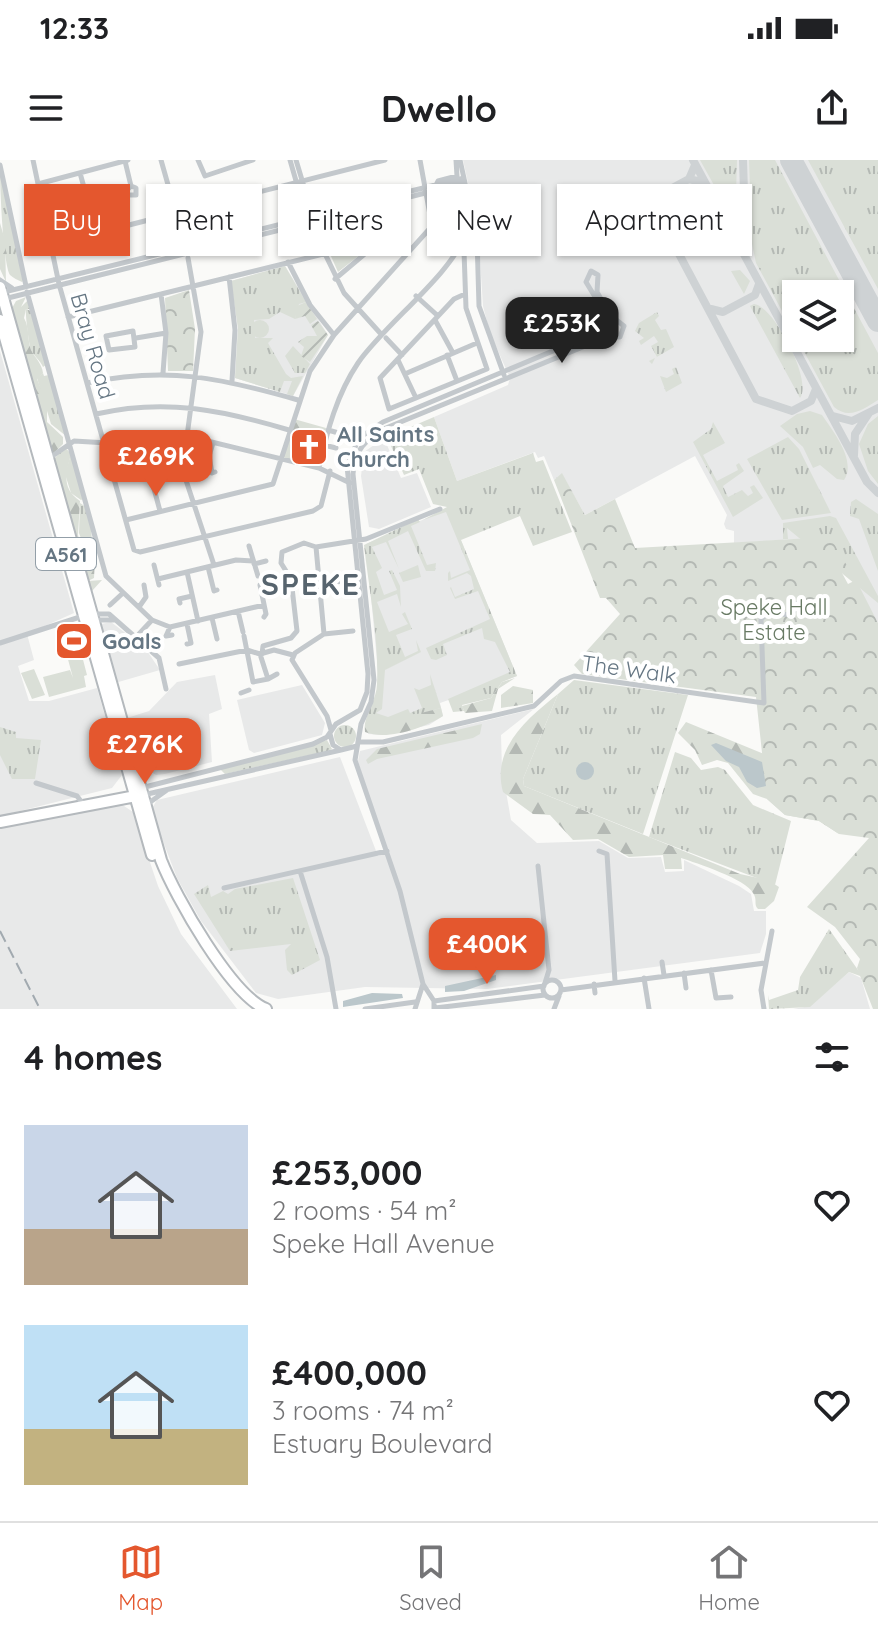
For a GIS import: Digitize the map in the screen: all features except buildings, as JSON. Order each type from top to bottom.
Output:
[{"type":"highway","name":"A561","points":[[1,301],[3,335],[44,460]]},
{"type":"highway","name":"A561","points":[[1,301],[88,618],[124,736],[147,840],[166,888],[247,1009]]},
{"type":"highway","name":"A561","points":[[88,618],[126,771],[146,807],[166,874],[191,926],[248,997],[265,1009]]},
{"type":"highway","points":[[112,799],[125,785],[126,771]]},
{"type":"highway","points":[[0,822],[138,793]]},
{"type":"highway","points":[[112,799],[133,806],[147,840]]},
{"type":"street","name":"Bray Road","points":[[33,160],[38,184]]},
{"type":"street","points":[[38,184],[126,160],[131,186]]},
{"type":"street","points":[[161,160],[166,184]]},
{"type":"street","points":[[198,160],[205,176],[253,160]]},
{"type":"street","points":[[293,160],[300,184]]},
{"type":"street","points":[[262,191],[385,160]]},
{"type":"street","points":[[411,194],[427,190],[420,160]]},
{"type":"street","points":[[458,160],[477,238],[479,306],[505,376]]},
{"type":"street","points":[[437,184],[438,181],[457,176],[458,160]]},
{"type":"street","points":[[0,165],[25,291],[106,576],[152,620],[170,627],[264,605]]},
{"type":"street","points":[[80,173],[83,184]]},
{"type":"street","points":[[452,184],[464,181]]},
{"type":"street","points":[[1,301],[58,281],[278,223]]},
{"type":"street","points":[[126,520],[269,486],[310,371],[334,335],[427,232]]},
{"type":"street","name":"Bray Road","points":[[53,256],[134,550],[140,552],[207,535]]},
{"type":"street","points":[[68,317],[314,256]]},
{"type":"street","points":[[323,256],[357,310],[400,357],[416,398]]},
{"type":"street","points":[[335,279],[362,256]]},
{"type":"street","points":[[319,468],[328,430],[356,366],[450,256]]},
{"type":"street","points":[[462,256],[467,315],[487,369],[389,409],[379,381],[454,299],[465,294]]},
{"type":"street","points":[[187,436],[201,332],[188,258]]},
{"type":"street","points":[[288,262],[310,305],[334,335]]},
{"type":"street","points":[[138,793],[160,782],[313,744],[360,710],[368,683],[348,459],[363,435],[383,422],[607,337],[615,340],[624,332],[623,322],[613,318],[597,292],[599,277],[592,271],[585,279],[598,300],[607,337]]},
{"type":"street","points":[[229,277],[235,329],[232,381]]},
{"type":"street","points":[[0,280],[25,291]]},
{"type":"street","points":[[1,301],[17,288]]},
{"type":"street","points":[[1,301],[10,303],[25,291]]},
{"type":"street","points":[[161,294],[166,333],[163,373]]},
{"type":"street","points":[[416,296],[436,318],[457,381]]},
{"type":"street","points":[[577,343],[600,324],[598,300]]},
{"type":"street","points":[[363,435],[577,343],[613,318]]},
{"type":"street","points":[[133,331],[136,338],[135,347],[111,351],[106,336],[133,331]]},
{"type":"street","points":[[136,338],[166,333]]},
{"type":"street","points":[[407,373],[477,343]]},
{"type":"street","points":[[87,383],[163,373],[197,375],[232,381],[298,400]]},
{"type":"street","points":[[96,414],[144,405],[193,406],[289,430]]},
{"type":"street","points":[[351,483],[353,466],[361,447],[389,426]]},
{"type":"street","points":[[328,430],[342,434]]},
{"type":"street","points":[[217,590],[214,591],[207,535],[175,447],[178,439],[187,436],[319,468],[351,483]]},
{"type":"street","points":[[44,460],[69,443],[104,441],[175,447]]},
{"type":"street","points":[[213,443],[209,463],[212,473],[215,472]]},
{"type":"street","points":[[324,445],[336,448]]},
{"type":"street","points":[[207,535],[319,508],[330,471]]},
{"type":"street","points":[[150,474],[160,511]]},
{"type":"street","points":[[268,679],[261,654],[263,646],[291,638],[297,631],[291,579],[281,563],[282,552],[304,543],[316,547],[356,540],[440,509]]},
{"type":"street","points":[[356,540],[374,680],[371,702],[360,732],[356,765]]},
{"type":"street","points":[[316,547],[324,634]]},
{"type":"street","points":[[249,548],[258,576]]},
{"type":"street","points":[[154,565],[158,582],[211,566],[266,561]]},
{"type":"street","points":[[187,572],[198,621]]},
{"type":"street","points":[[319,583],[347,581]]},
{"type":"street","points":[[139,607],[146,597],[144,585]]},
{"type":"street","points":[[260,585],[264,617]]},
{"type":"street","points":[[110,605],[123,593]]},
{"type":"street","points":[[179,599],[192,596]]},
{"type":"street","name":"The Walk","points":[[358,744],[370,740],[383,742],[534,706],[561,681],[574,676],[764,703],[761,619],[768,613],[790,616],[798,603]]},
{"type":"street","points":[[238,611],[252,680],[248,689],[241,693]]},
{"type":"street","points":[[0,643],[106,613],[159,658],[166,689]]},
{"type":"street","points":[[212,618],[218,636]]},
{"type":"street","points":[[139,634],[152,620]]},
{"type":"street","points":[[187,624],[191,643],[187,644]]},
{"type":"street","points":[[167,635],[170,627]]},
{"type":"street","points":[[179,664],[245,650],[261,654],[274,650],[293,655],[324,634],[353,631]]},
{"type":"street","points":[[293,655],[294,665],[327,716],[333,745],[356,765],[387,851],[423,984],[433,1004]]},
{"type":"street","points":[[252,680],[268,679],[277,674]]},
{"type":"street","points":[[327,716],[343,721],[370,740]]},
{"type":"street","points":[[124,736],[143,777],[149,782],[160,782]]},
{"type":"street","points":[[138,793],[358,744]]},
{"type":"street","points":[[36,783],[77,796],[83,804]]},
{"type":"street","points":[[146,807],[152,798],[171,788]]},
{"type":"street","points":[[227,889],[387,851]]},
{"type":"street","points":[[599,851],[607,854],[615,981]]},
{"type":"street","points":[[538,866],[549,970],[559,988],[554,1009]]},
{"type":"street","points":[[300,871],[327,957],[336,1009]]},
{"type":"street","points":[[764,1009],[765,963],[772,931]]},
{"type":"street","points":[[662,962],[664,975]]},
{"type":"street","points":[[433,1004],[544,985],[559,988],[711,970],[731,963],[765,963]]},
{"type":"street","points":[[549,970],[544,985],[554,1009]]},
{"type":"street","points":[[711,970],[716,998],[731,997]]},
{"type":"street","points":[[684,973],[686,988]]},
{"type":"street","points":[[644,978],[649,1009]]},
{"type":"street","points":[[415,1005],[423,984]]},
{"type":"street","points":[[594,984],[595,993]]},
{"type":"street","points":[[365,1009],[546,996],[559,988]]},
{"type":"shaded area","points":[[463,160],[878,160],[878,623],[830,537],[734,543],[734,531],[726,529],[724,524],[727,515],[695,456],[585,515],[562,474],[554,480],[544,456],[538,458],[535,452],[457,481],[434,417],[508,385],[510,378],[490,333],[483,306],[480,256],[541,256],[541,184],[468,184]]},
{"type":"shaded area","points":[[285,266],[328,335],[293,396],[235,378],[238,329],[231,281]]},
{"type":"shaded area","points":[[0,351],[74,613],[27,634],[34,660],[18,666],[29,701],[49,701],[97,688],[122,775],[112,788],[0,816]]},
{"type":"shaded area","points":[[384,438],[401,478],[417,473],[431,507],[379,529],[369,527],[361,476],[364,452]]},
{"type":"shaded area","points":[[448,509],[517,676],[440,703],[443,716],[429,725],[385,735],[368,734],[379,682],[366,544]]},
{"type":"shaded area","points":[[111,622],[145,648],[160,670],[115,683],[101,624]]},
{"type":"shaded area","points":[[215,675],[222,709],[209,714],[212,762],[156,775],[146,769],[127,718],[149,711],[177,682]]},
{"type":"shaded area","points":[[302,685],[325,723],[322,735],[254,753],[249,750],[237,700]]},
{"type":"shaded area","points":[[534,709],[501,735],[502,769],[511,820],[537,843],[599,841],[628,858],[661,857],[665,872],[684,871],[684,860],[739,886],[751,894],[754,911],[766,911],[766,934],[760,953],[487,989],[365,987],[278,999],[256,993],[201,921],[177,878],[151,810],[157,800],[340,757],[378,856],[385,853],[358,761],[360,751]]},
{"type":"shaded area","points":[[716,743],[762,762],[766,786],[757,788],[747,782],[739,767],[726,761],[711,745]]},
{"type":"shaded area","points":[[585,762],[594,771],[585,780],[576,771]]},
{"type":"shaded area","points":[[118,802],[133,812],[158,886],[181,934],[237,1009],[0,1009],[0,827]]},
{"type":"shaded area","points":[[849,972],[861,978],[870,1009],[793,1009],[810,1006]]},
{"type":"shaded area","points":[[496,975],[496,980],[464,991],[445,992],[445,986]]},
{"type":"shaded area","points":[[372,993],[402,994],[403,998],[343,1007],[343,1001]]},
{"type":"green space","points":[[700,160],[737,160],[736,184],[713,184]]},
{"type":"green space","points":[[749,160],[775,160],[839,280],[782,280],[782,311],[756,263],[752,244]]},
{"type":"green space","points":[[808,160],[878,160],[878,289]]},
{"type":"green space","points":[[0,170],[22,282],[10,275],[5,257]]},
{"type":"green space","points":[[0,223],[5,240],[6,282],[0,269]]},
{"type":"green space","points":[[331,256],[358,256],[338,272]]},
{"type":"green space","points":[[285,266],[306,302],[299,304],[295,319],[280,312],[269,319],[254,320],[255,338],[273,338],[268,343],[286,374],[291,378],[303,376],[293,396],[287,394],[292,381],[284,381],[280,392],[235,378],[238,328],[231,281]]},
{"type":"green space","points":[[740,270],[750,281],[744,294],[731,271]]},
{"type":"green space","points":[[189,290],[195,329],[193,371],[168,371],[165,298]]},
{"type":"green space","points":[[26,297],[21,307],[28,300],[30,309],[26,309],[24,318],[31,350],[43,373],[37,379],[47,403],[47,422],[63,437],[63,444],[53,454],[11,310],[16,301]]},
{"type":"green space","points":[[306,302],[317,319],[310,324],[305,316],[295,319],[297,306]]},
{"type":"green space","points":[[754,304],[762,308],[781,330],[782,352],[792,352],[801,376],[803,389],[800,398],[750,306]]},
{"type":"green space","points":[[854,308],[878,353],[878,400],[851,413],[834,407],[805,352],[854,352]]},
{"type":"green space","points":[[26,309],[31,311],[46,365],[43,367],[31,350]]},
{"type":"green space","points":[[657,312],[659,316],[655,320],[661,330],[666,329],[674,347],[657,357],[651,346],[658,342],[654,336],[641,345],[639,341],[644,338],[635,331],[639,323]]},
{"type":"green space","points":[[260,320],[269,329],[260,338],[251,329]]},
{"type":"green space","points":[[318,321],[328,335],[310,362],[301,356],[304,347],[298,342],[307,336],[317,336],[311,325]]},
{"type":"green space","points":[[293,346],[310,364],[305,373],[295,373],[285,356]]},
{"type":"green space","points":[[676,367],[682,383],[666,392],[660,376],[667,378],[674,374],[672,369]]},
{"type":"green space","points":[[43,373],[44,376],[49,375],[66,436],[51,424],[37,378]]},
{"type":"green space","points":[[810,411],[822,415],[842,446],[848,464],[844,480],[837,479],[820,465],[813,468],[803,447],[780,426],[797,414]]},
{"type":"green space","points":[[878,416],[878,484],[868,471],[859,444],[868,424]]},
{"type":"green space","points":[[434,417],[457,481],[533,453],[536,462],[543,460],[572,532],[533,546],[520,516],[461,540],[517,676],[502,682],[491,698],[462,705],[464,711],[453,712],[448,699],[510,672],[495,642],[484,639],[482,628],[443,644],[447,655],[436,660],[431,659],[426,648],[490,619],[478,591],[455,599],[450,588],[455,597],[474,589],[471,576],[467,573],[448,581],[448,573],[450,571],[451,578],[470,570],[446,512],[423,520],[447,507],[433,504],[419,469],[404,475],[387,437]]},
{"type":"green space","points":[[294,419],[326,428],[324,436],[303,430],[293,462],[283,457]]},
{"type":"green space","points":[[713,422],[725,443],[703,455],[717,481],[738,470],[736,465],[739,463],[744,471],[723,486],[728,497],[742,490],[748,496],[753,493],[750,487],[754,485],[763,498],[733,517],[693,442],[711,429]]},
{"type":"green space","points":[[303,430],[324,436],[316,463],[294,460]]},
{"type":"green space","points":[[788,437],[799,449],[831,513],[782,520],[747,459]]},
{"type":"green space","points":[[65,447],[71,454],[67,486],[80,501],[78,535],[84,559],[53,460]]},
{"type":"green space","points":[[71,454],[81,500],[71,493],[65,474]]},
{"type":"green space","name":"Speke Hall Estate","points":[[562,473],[585,515],[615,499],[635,548],[830,537],[849,569],[842,573],[848,584],[856,580],[878,623],[878,1009],[873,1009],[857,968],[860,959],[835,927],[807,907],[869,838],[839,834],[819,821],[785,815],[767,799],[756,697],[582,674],[574,665],[620,614],[606,598],[600,598],[554,480]]},
{"type":"green space","points":[[856,499],[878,514],[878,571],[859,519],[850,516],[851,502]]},
{"type":"green space","points":[[80,503],[86,507],[91,531],[87,555],[79,533]]},
{"type":"green space","points":[[830,516],[836,518],[878,596],[878,603],[787,528],[788,539],[783,539],[783,523]]},
{"type":"green space","points":[[418,519],[420,522],[411,526],[427,565],[436,563],[435,571],[426,571],[408,531],[388,541],[399,569],[386,542],[372,547],[382,568],[376,572],[384,595],[397,590],[389,571],[392,570],[400,586],[401,607],[397,594],[377,602],[389,632],[408,624],[402,614],[405,612],[412,629],[396,635],[405,657],[418,651],[416,640],[421,652],[385,670],[382,709],[376,713],[388,717],[408,709],[410,713],[422,708],[414,688],[419,690],[431,685],[430,674],[441,708],[365,729],[376,690],[377,667],[364,545]]},
{"type":"green space","points":[[87,558],[95,559],[94,578],[88,581],[102,580],[92,591],[88,590],[81,567]]},
{"type":"green space","points":[[418,565],[421,577],[403,582],[399,573]]},
{"type":"green space","points":[[80,648],[87,675],[84,676],[86,687],[49,697],[43,677],[70,670],[73,678],[66,652]]},
{"type":"green space","points":[[34,669],[45,695],[32,699],[21,673]]},
{"type":"green space","points":[[515,678],[498,689],[492,711],[465,713],[462,706],[491,698],[502,682]]},
{"type":"green space","points":[[574,680],[688,695],[643,834],[524,786],[523,779],[558,694]]},
{"type":"green space","points":[[513,686],[533,690],[533,703],[501,708],[501,695]]},
{"type":"green space","points":[[558,694],[523,779],[524,786],[740,874],[768,880],[779,887],[774,901],[765,909],[758,909],[753,893],[741,882],[681,858],[682,869],[665,869],[663,855],[629,857],[598,839],[573,840],[550,815],[533,814],[503,792],[502,762],[507,748],[524,724]]},
{"type":"green space","points":[[441,708],[443,716],[416,729],[384,735],[365,732],[365,727]]},
{"type":"green space","points":[[686,722],[764,754],[839,834],[819,821],[785,815],[767,799],[753,794],[728,763],[717,760],[702,765],[695,750],[678,733]]},
{"type":"green space","points":[[482,724],[480,734],[473,738],[377,759],[368,764],[366,760],[377,749]]},
{"type":"green space","points":[[345,725],[356,736],[345,747],[334,736]]},
{"type":"green space","points":[[0,727],[16,732],[16,738],[41,740],[35,779],[12,779],[0,755]]},
{"type":"green space","points":[[327,740],[332,749],[328,751],[225,774],[219,768]]},
{"type":"green space","points":[[675,752],[691,758],[701,770],[718,767],[725,770],[753,805],[791,821],[775,885],[649,837]]},
{"type":"green space","points":[[293,878],[320,960],[292,975],[287,970],[285,950],[291,944],[230,951],[194,894],[208,885],[211,897],[223,891],[228,894],[235,889]]},
{"type":"green space","points":[[829,929],[863,977],[849,972],[810,1007],[769,1009],[768,995],[769,1000],[798,990],[800,977]]},
{"type":"taxiway","points":[[693,160],[867,482],[878,493]]},
{"type":"taxiway","points":[[743,160],[744,184]]},
{"type":"taxiway","points":[[695,165],[689,179],[705,183]]},
{"type":"taxiway","points":[[680,184],[689,179]]},
{"type":"taxiway","points":[[680,256],[756,399],[792,411],[811,401],[816,389]]},
{"type":"taxiway","points":[[711,309],[723,312],[755,295],[759,284]]},
{"type":"taxiway","points":[[833,416],[852,421],[878,408]]},
{"type":"taxiway","points":[[854,455],[855,434],[869,413]]},
{"type":"runway","points":[[791,160],[878,321]]},
{"type":"railway","points":[[0,931],[40,1009]]},
{"type":"place","name":"All Saints Church","points":[[309,447]]},
{"type":"place","name":"Goals","points":[[74,641]]},
{"type":"district","name":"SPEKE","points":[[311,584]]}]
